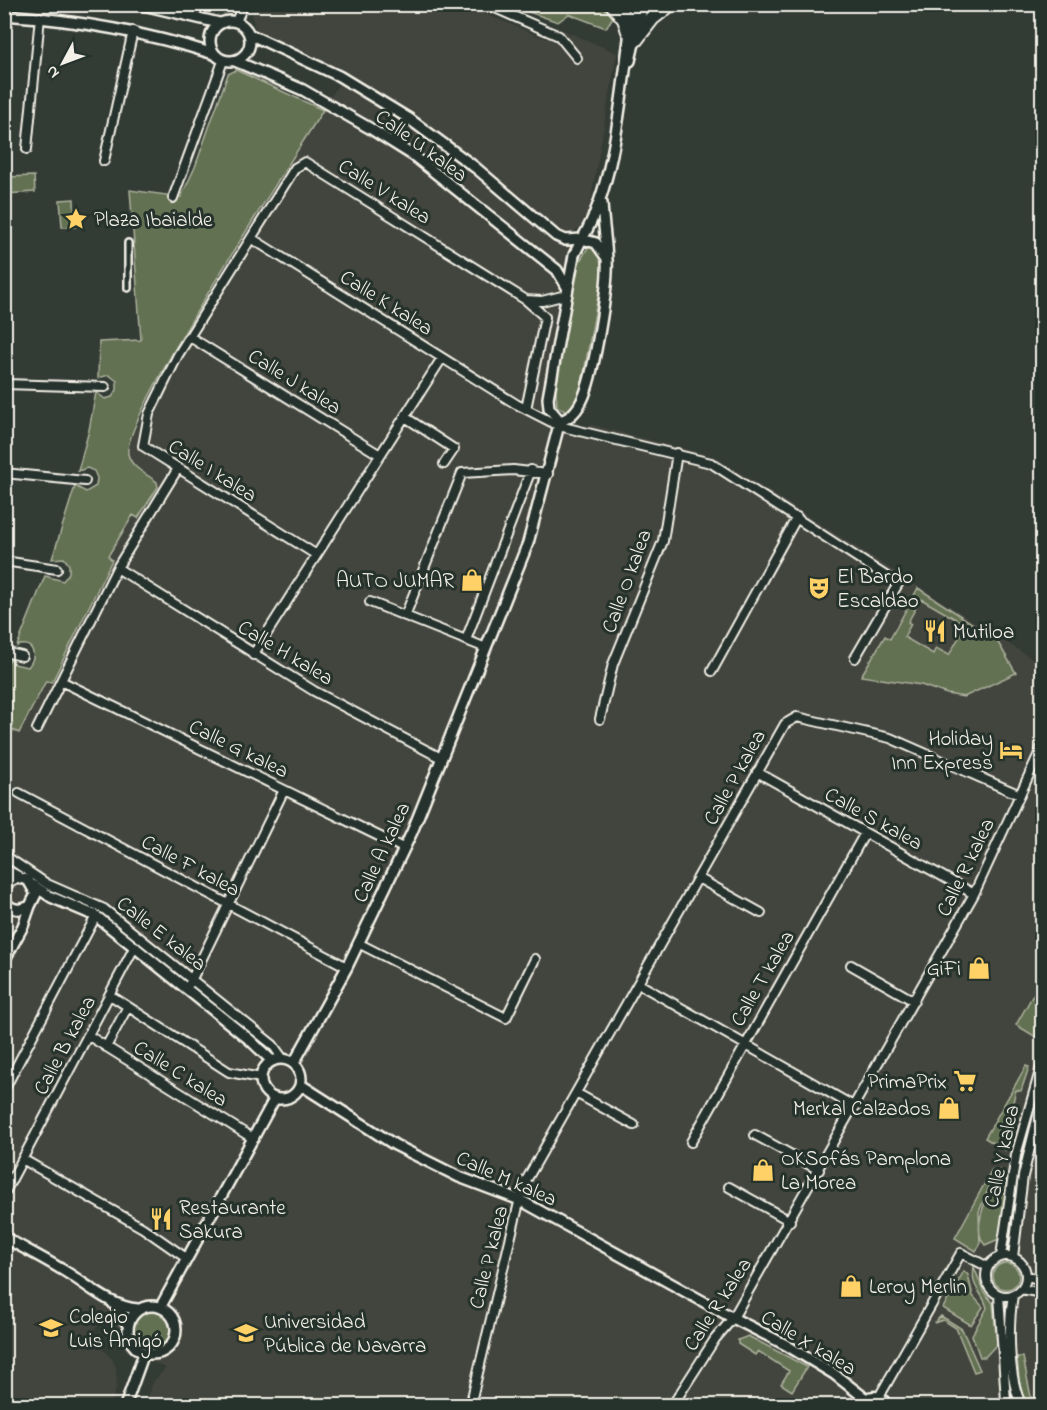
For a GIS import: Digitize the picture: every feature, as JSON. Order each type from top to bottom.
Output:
[{"type":"highway","points":[[613,4],[625,19],[632,36],[670,4]]},
{"type":"street","points":[[139,4],[219,24],[236,21]]},
{"type":"street","points":[[236,21],[244,4]]},
{"type":"street","points":[[486,4],[559,36],[577,58]]},
{"type":"street","points":[[634,4],[632,36],[602,198],[574,255],[548,398],[549,408],[559,424],[711,463],[898,584],[855,658]]},
{"type":"street","points":[[632,36],[643,4]]},
{"type":"street","points":[[4,15],[40,17],[133,31],[214,54],[223,61],[236,61],[245,55],[250,44],[249,34],[236,21]]},
{"type":"street","points":[[27,149],[40,17]]},
{"type":"street","points":[[214,54],[210,45],[210,36],[219,24]]},
{"type":"street","points":[[104,162],[133,31]]},
{"type":"street","name":"Calle U kalea","points":[[249,34],[373,95],[476,168],[556,236],[565,240],[582,239]]},
{"type":"street","points":[[173,198],[223,61]]},
{"type":"street","name":"Calle U kalea","points":[[236,61],[332,105],[414,156],[557,270],[567,291]]},
{"type":"street","name":"Calle V kalea","points":[[251,238],[295,168],[305,162],[526,300],[545,317],[526,409]]},
{"type":"street","points":[[559,424],[574,412],[589,380],[608,259],[602,198]]},
{"type":"street","points":[[190,337],[251,238]]},
{"type":"street","name":"Calle K kalea","points":[[251,238],[526,409],[559,424]]},
{"type":"street","points":[[582,239],[596,243],[608,259]]},
{"type":"street","points":[[128,243],[128,288]]},
{"type":"street","points":[[526,300],[542,301],[567,291]]},
{"type":"street","name":"Calle I kalea","points":[[190,337],[149,414],[143,446],[177,470],[315,554]]},
{"type":"street","name":"Calle J kalea","points":[[190,337],[380,455]]},
{"type":"street","points":[[253,655],[315,554],[442,358]]},
{"type":"street","points":[[4,384],[105,387]]},
{"type":"street","points":[[405,417],[454,449],[444,464]]},
{"type":"street","name":"Calle A kalea","points":[[294,1063],[347,967],[412,832],[528,543],[548,474],[559,424]]},
{"type":"street","name":"Calle O kalea","points":[[600,719],[613,664],[663,541],[677,453]]},
{"type":"street","points":[[37,729],[117,568],[177,470]]},
{"type":"street","points":[[405,616],[462,473],[531,470],[548,474]]},
{"type":"street","points":[[466,640],[531,470]]},
{"type":"street","points":[[4,473],[85,481]]},
{"type":"street","points":[[712,671],[797,517]]},
{"type":"street","points":[[4,561],[57,569]]},
{"type":"street","name":"Calle H kalea","points":[[117,568],[314,691],[441,758]]},
{"type":"street","points":[[370,602],[486,648]]},
{"type":"street","points":[[4,652],[22,656]]},
{"type":"street","name":"Calle G kalea","points":[[61,681],[403,848]]},
{"type":"street","name":"Calle P kalea","points":[[470,1406],[523,1186],[785,724],[797,717],[890,738],[1020,795]]},
{"type":"street","name":"Calle R kalea","points":[[672,1406],[715,1339],[733,1318],[855,1107],[974,894],[1042,747]]},
{"type":"street","name":"Calle S kalea","points":[[757,772],[974,894]]},
{"type":"street","points":[[189,984],[284,790]]},
{"type":"street","name":"Calle F kalea","points":[[19,793],[347,967]]},
{"type":"street","name":"Calle T kalea","points":[[691,1142],[865,833]]},
{"type":"street","name":"Calle E kalea","points":[[4,855],[47,884],[104,909],[189,984],[273,1045],[283,1059]]},
{"type":"street","points":[[4,869],[28,880],[51,897],[96,916],[189,984],[272,1061]]},
{"type":"street","points":[[5,883],[19,877]]},
{"type":"street","points":[[698,878],[761,913]]},
{"type":"street","points":[[4,961],[32,904],[33,885]]},
{"type":"street","points":[[14,909],[51,897]]},
{"type":"street","points":[[4,900],[14,909],[19,928],[16,939]]},
{"type":"street","name":"Calle E kalea","points":[[4,1090],[96,916]]},
{"type":"street","points":[[358,943],[506,1018],[535,959]]},
{"type":"street","name":"Calle B kalea","points":[[4,1194],[24,1160],[135,946]]},
{"type":"street","points":[[851,965],[914,1001]]},
{"type":"street","points":[[639,984],[855,1107]]},
{"type":"street","points":[[110,995],[229,1072],[261,1078]]},
{"type":"street","points":[[106,1047],[127,1008]]},
{"type":"street","name":"Calle C kalea","points":[[89,1036],[255,1139]]},
{"type":"street","points":[[283,1059],[294,1063],[301,1073],[301,1085],[293,1095],[275,1098],[262,1087],[261,1078],[266,1065],[283,1059]]},
{"type":"street","name":"Calle Y kalea","points":[[1001,1256],[1016,1155],[1042,1064]]},
{"type":"street","name":"Calle M kalea","points":[[301,1085],[395,1145],[459,1177],[520,1200],[733,1318]]},
{"type":"street","points":[[576,1093],[634,1125]]},
{"type":"street","points":[[161,1306],[255,1139],[275,1098]]},
{"type":"street","name":"Calle Y kalea","points":[[1013,1257],[1023,1176],[1042,1100]]},
{"type":"street","points":[[755,1135],[819,1170]]},
{"type":"street","points":[[24,1160],[143,1228],[186,1258]]},
{"type":"street","points":[[729,1187],[790,1221]]},
{"type":"street","points":[[4,1237],[62,1269],[124,1308],[161,1306],[172,1315],[177,1330],[174,1342],[168,1349],[157,1354],[144,1353],[134,1347],[128,1337],[128,1325],[138,1309]]},
{"type":"street","points":[[864,1402],[879,1397],[961,1252],[987,1267]]},
{"type":"street","points":[[1013,1296],[999,1295],[989,1287],[986,1280],[987,1267],[1001,1256],[1013,1257],[1022,1264],[1026,1275],[1021,1289],[1013,1296],[1010,1311],[1012,1366],[1022,1406]]},
{"type":"street","points":[[1026,1275],[1042,1281]]},
{"type":"street","points":[[1021,1289],[1042,1293]]},
{"type":"street","points":[[999,1295],[1006,1401],[1004,1406]]},
{"type":"street","points":[[113,1303],[128,1325]]},
{"type":"street","name":"Calle X kalea","points":[[733,1318],[786,1345],[834,1374],[864,1402]]},
{"type":"street","points":[[125,1406],[144,1353]]},
{"type":"street","points":[[879,1397],[887,1406]]},
{"type":"shaded area","points":[[254,5],[463,5],[546,39],[558,28],[617,53],[589,210],[582,225],[574,232],[541,400],[547,426],[566,434],[592,425],[715,457],[1042,665],[1042,1405],[143,1405],[154,1381],[166,1368],[126,1351],[112,1320],[108,1317],[89,1334],[112,1359],[116,1367],[117,1386],[111,1405],[5,1405],[4,927],[9,918],[4,915],[4,726],[19,732],[46,680],[52,682],[112,560],[107,557],[134,514],[138,517],[157,482],[131,462],[127,453],[130,441],[175,348],[345,74],[296,49],[262,36],[255,27],[252,17]]},
{"type":"green space","points":[[508,5],[590,5],[603,7],[613,17],[606,28],[569,14],[558,22]]},
{"type":"green space","points":[[236,70],[323,110],[212,286],[151,392],[133,431],[128,454],[132,463],[157,482],[158,487],[138,518],[133,515],[108,556],[112,560],[52,682],[46,681],[19,733],[5,726],[4,671],[11,657],[14,664],[28,667],[33,658],[30,647],[17,646],[45,576],[63,581],[69,573],[69,565],[64,558],[52,559],[75,486],[86,492],[96,486],[97,478],[94,471],[87,468],[78,471],[96,392],[105,399],[112,397],[117,390],[117,381],[109,375],[98,378],[99,342],[141,340],[130,190],[181,197],[195,167],[228,74]]},
{"type":"green space","points":[[34,176],[35,192],[5,194],[5,177]]},
{"type":"green space","points":[[74,199],[75,227],[62,227],[60,200]]},
{"type":"green space","points":[[592,247],[597,249],[602,267],[601,280],[581,389],[572,408],[566,412],[557,406],[555,380],[577,266],[587,249]]},
{"type":"green space","points":[[918,588],[996,639],[1016,673],[964,697],[921,685],[861,676],[885,636],[890,639]],"holes":[[[921,599],[966,625],[949,655],[936,648],[933,654],[904,637],[911,624],[908,622]]]},
{"type":"green space","points":[[1042,979],[1042,1027],[1036,1037],[1016,1025]]},
{"type":"green space","points":[[1026,1066],[1029,1067],[1021,1091],[1016,1090],[1004,1137],[1008,1138],[1005,1150],[985,1138]]},
{"type":"green space","points":[[992,1170],[994,1175],[979,1212],[980,1245],[976,1251],[955,1238]]},
{"type":"green space","points":[[1001,1170],[1007,1185],[1007,1194],[999,1239],[985,1245],[979,1228],[980,1218],[987,1197]]},
{"type":"green space","points":[[1006,1263],[1016,1266],[1019,1276],[1016,1286],[1006,1289],[996,1286],[993,1276],[996,1266]]},
{"type":"green space","points":[[974,1267],[984,1292],[993,1303],[997,1344],[985,1357],[980,1357],[972,1335],[987,1308],[975,1285]]},
{"type":"green space","points":[[964,1271],[968,1275],[973,1296],[983,1307],[971,1325],[943,1308]]},
{"type":"green space","points":[[152,1310],[166,1315],[171,1329],[166,1343],[152,1348],[138,1343],[133,1329],[138,1315]]},
{"type":"green space","points":[[941,1316],[962,1329],[980,1370],[974,1372],[956,1328],[943,1320],[934,1323]]},
{"type":"green space","points":[[748,1336],[807,1367],[792,1391],[781,1384],[789,1371],[758,1351],[755,1355],[738,1344],[738,1340]]},
{"type":"green space","points":[[1017,1357],[1023,1357],[1032,1402],[1042,1405],[1026,1404],[1020,1389]]},
{"type":"place","name":"Plaza Ibaialde","points":[[76,219]]},
{"type":"place","name":"AUTO JUMAR","points":[[472,580]]},
{"type":"place","name":"El Bardo Escaldao","points":[[819,588]]},
{"type":"place","name":"Mutiloa","points":[[935,631]]},
{"type":"place","name":"Holiday Inn Express","points":[[1011,750]]},
{"type":"place","name":"GiFi","points":[[979,968]]},
{"type":"place","name":"PrimaPrix","points":[[965,1081]]},
{"type":"place","name":"Merkal Calzados","points":[[949,1108]]},
{"type":"place","name":"OKSofás Pamplona La Morea","points":[[763,1170]]},
{"type":"place","name":"Restaurante Sakura","points":[[161,1219]]},
{"type":"place","name":"Leroy Merlin","points":[[851,1286]]},
{"type":"place","name":"Colegio Luis Amigó","points":[[51,1328]]},
{"type":"place","name":"Universidad Pública de Navarra","points":[[246,1333]]}]
